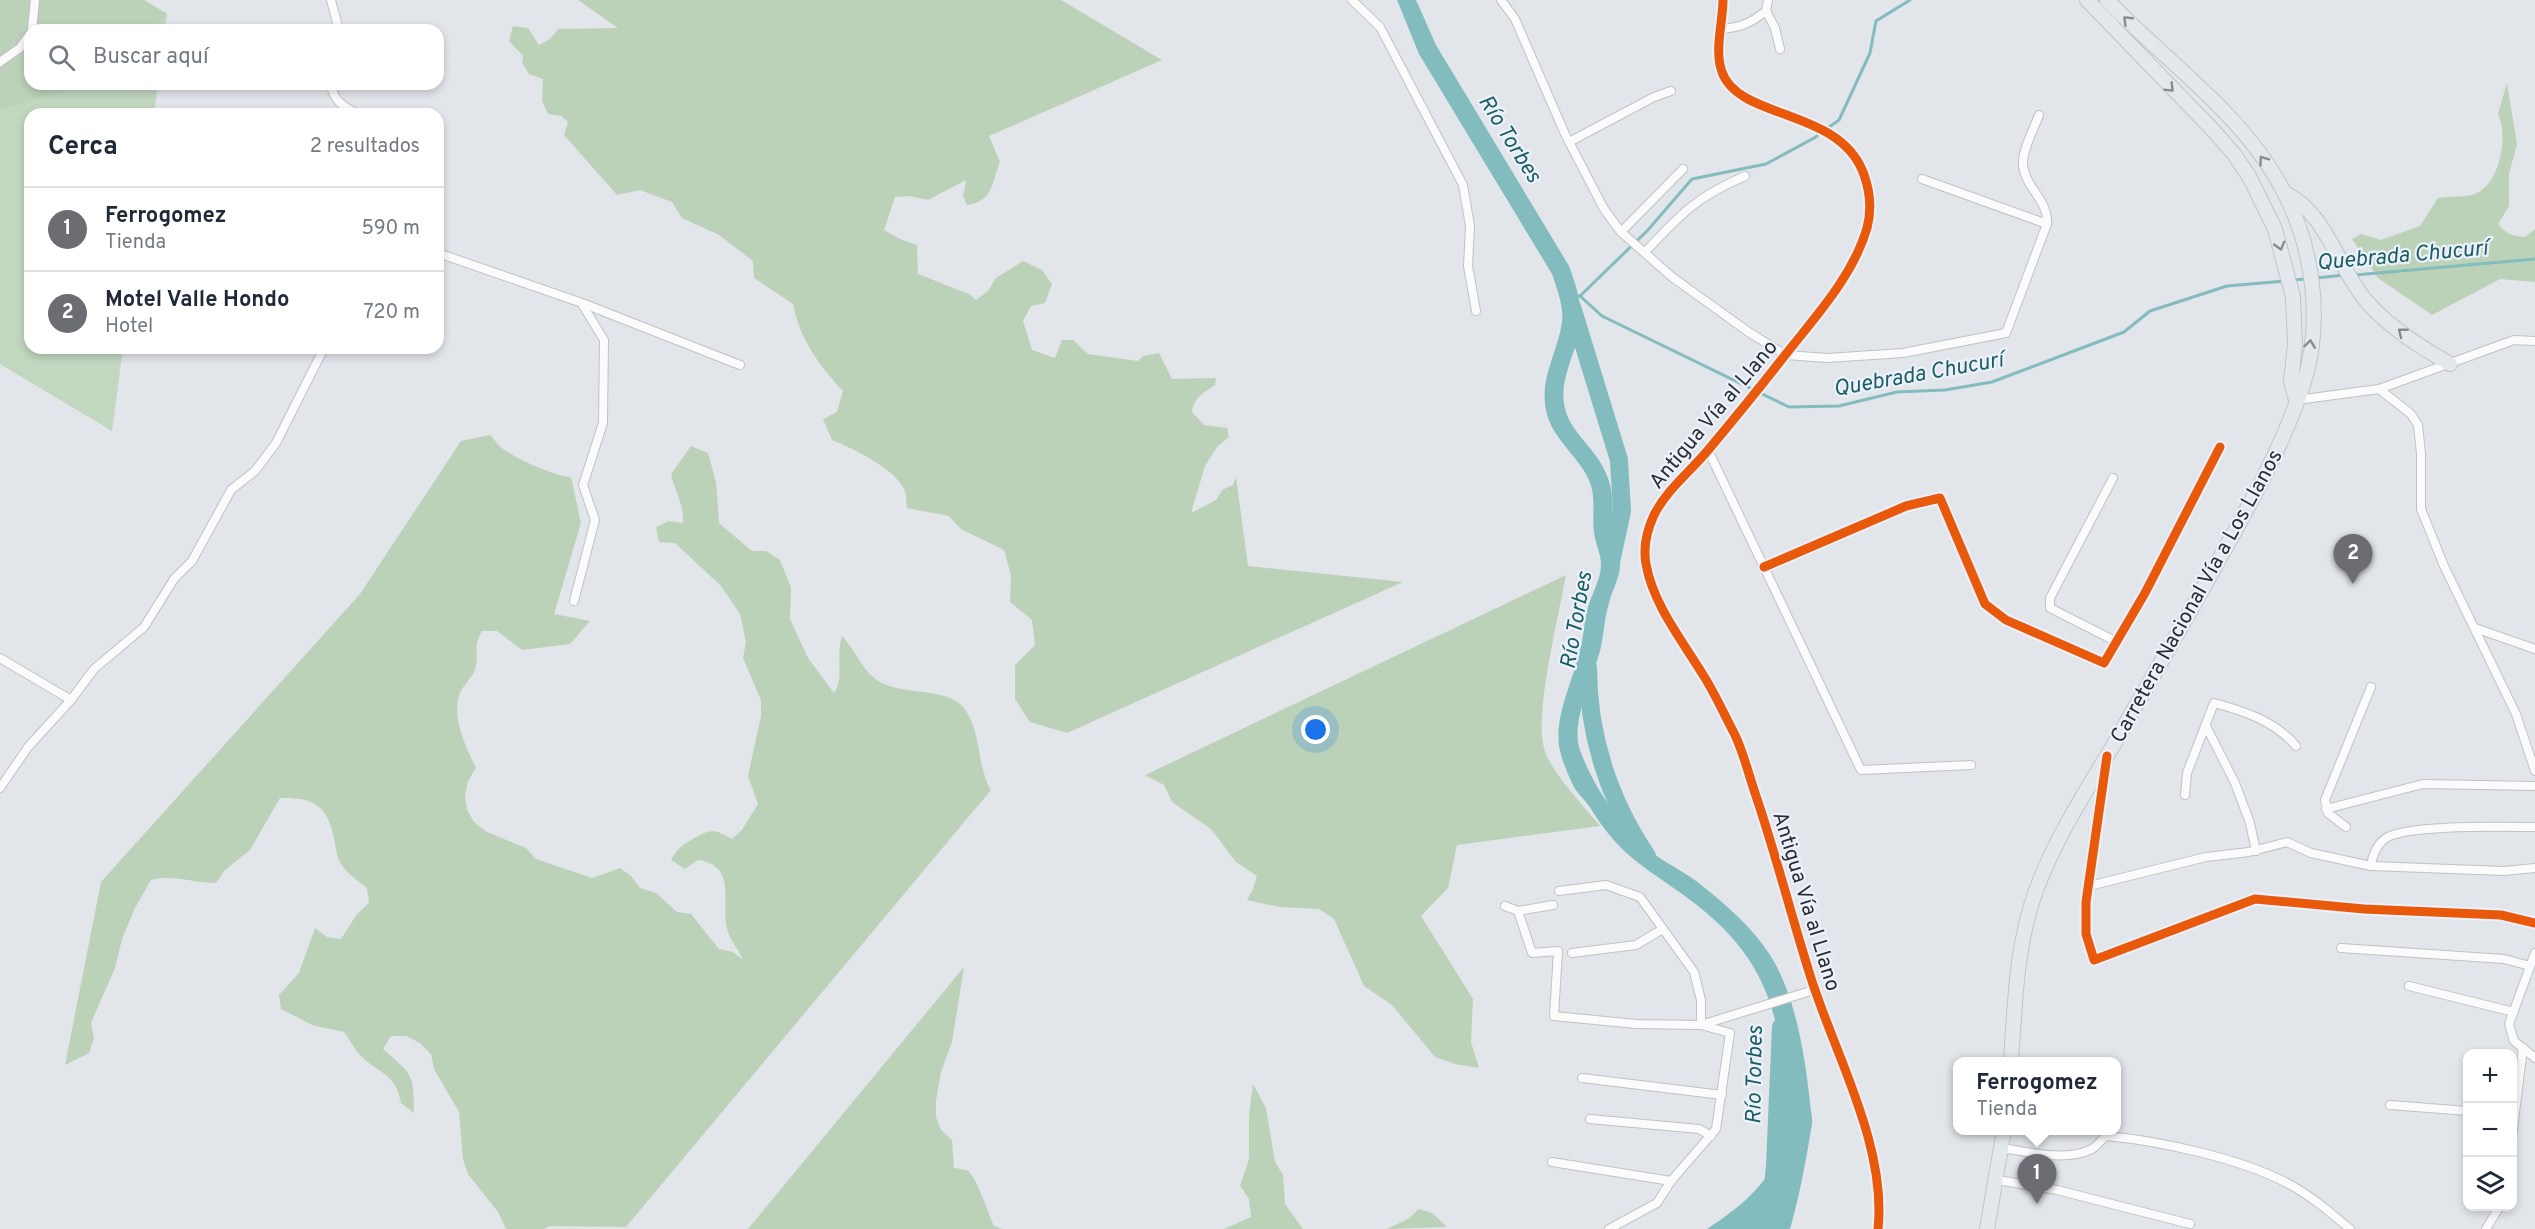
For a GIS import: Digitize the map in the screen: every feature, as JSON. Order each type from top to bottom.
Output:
[{"type":"highway","name":"Carretera Nacional Vía a Los Llanos","points":[[2087,0],[2212,129],[2234,154],[2250,178],[2275,229],[2293,297],[2295,344],[2291,381],[2296,400]]},
{"type":"highway","name":"Carretera Nacional Vía a Los Llanos","points":[[2011,1057],[2021,954],[2028,914],[2038,886],[2069,819],[2252,500],[2278,450],[2303,385],[2309,356],[2313,290],[2308,261],[2285,193],[2256,151],[2214,100],[2107,0]]},
{"type":"highway","points":[[2285,193],[2301,200],[2313,213],[2343,268],[2376,312],[2427,351],[2450,364]]},
{"type":"highway","points":[[1988,1229],[1998,1180],[2004,1135]]},
{"type":"street","points":[[33,24],[35,0]]},
{"type":"street","points":[[331,0],[337,24]]},
{"type":"street","points":[[1352,0],[1380,27],[1463,185],[1470,226],[1468,266],[1476,311]]},
{"type":"street","points":[[1501,0],[1515,19],[1569,142],[1599,201],[1621,232],[1672,277],[1711,306],[1786,355],[1827,358],[1903,353],[2006,333],[2047,224],[2048,214],[2029,184],[2022,161],[2039,115]]},
{"type":"street","name":"Antigua Vía al Llano","points":[[1723,0],[1720,29],[1722,72],[1736,90],[1759,103],[1806,121],[1831,134],[1852,151],[1868,184],[1869,220],[1852,263],[1833,292],[1786,355],[1708,450],[1678,481],[1654,515],[1646,537],[1646,565],[1655,593],[1671,624],[1708,682],[1737,739],[1781,874],[1814,990],[1856,1101],[1874,1164],[1878,1229]]},
{"type":"street","points":[[1768,0],[1766,11],[1775,28],[1780,49]]},
{"type":"street","points":[[1720,29],[1744,25],[1766,11]]},
{"type":"street","points":[[0,62],[20,48],[24,42]]},
{"type":"street","points":[[332,90],[342,105],[347,108]]},
{"type":"street","points":[[1569,142],[1654,97],[1671,91]]},
{"type":"street","points":[[1621,232],[1683,169]]},
{"type":"street","points":[[1646,252],[1692,203],[1744,176]]},
{"type":"street","points":[[1922,180],[2047,224]]},
{"type":"street","points":[[444,255],[582,303],[740,365]]},
{"type":"street","points":[[574,601],[595,520],[583,485],[603,423],[604,340],[582,303]]},
{"type":"street","points":[[2296,400],[2379,389],[2514,340],[2535,341]]},
{"type":"street","points":[[0,788],[28,747],[71,700],[93,669],[144,627],[174,579],[192,561],[231,490],[255,471],[276,443],[321,354]]},
{"type":"street","points":[[2379,389],[2411,414],[2418,425],[2421,454],[2421,509],[2444,566],[2517,714],[2535,771]]},
{"type":"street","points":[[1764,567],[1906,506],[1940,498],[1985,604],[2006,620],[2104,663],[2220,447]]},
{"type":"street","points":[[1708,450],[1861,770],[1971,765]]},
{"type":"street","points":[[2113,478],[2050,598],[2050,608],[2117,642]]},
{"type":"street","points":[[2475,628],[2535,649]]},
{"type":"street","points":[[0,658],[71,700]]},
{"type":"street","points":[[2346,827],[2326,809],[2325,797],[2371,687]]},
{"type":"street","points":[[2185,795],[2187,773],[2214,703],[2241,710],[2283,731],[2296,746]]},
{"type":"street","points":[[2206,726],[2235,783],[2250,823],[2256,851]]},
{"type":"street","points":[[2106,756],[2086,902],[2086,934],[2094,960],[2256,898],[2364,909],[2501,915],[2535,923]]},
{"type":"street","points":[[2326,809],[2423,784],[2535,786]]},
{"type":"street","points":[[2371,866],[2373,855],[2383,841],[2403,832],[2535,827]]},
{"type":"street","points":[[2089,886],[2206,857],[2256,851],[2287,842],[2311,852],[2371,866],[2504,871],[2535,868]]},
{"type":"street","points":[[1559,891],[1606,885],[1640,897],[1661,930],[1694,972],[1701,1000],[1701,1025]]},
{"type":"street","points":[[1505,906],[1518,911],[1553,905]]},
{"type":"street","points":[[1518,911],[1532,953],[1557,951],[1554,1016],[1636,1024],[1701,1025],[1730,1033],[1716,1129],[1671,1181],[1657,1203],[1609,1229]]},
{"type":"street","points":[[1572,953],[1636,945],[1661,930]]},
{"type":"street","points":[[2341,948],[2504,959],[2530,966]]},
{"type":"street","points":[[2535,953],[2509,1024],[2514,1041],[2535,1058]]},
{"type":"street","points":[[2409,986],[2514,1011]]},
{"type":"street","points":[[1701,1025],[1814,990]]},
{"type":"street","points":[[2515,1103],[2523,1048]]},
{"type":"street","points":[[1582,1078],[1722,1095]]},
{"type":"street","points":[[2390,1105],[2463,1111]]},
{"type":"street","points":[[1590,1119],[1699,1129],[1711,1136]]},
{"type":"street","points":[[2002,1148],[2048,1154],[2078,1153],[2093,1149],[2106,1136],[2226,1160],[2287,1183],[2325,1208],[2350,1229]]},
{"type":"street","points":[[1552,1162],[1671,1181]]},
{"type":"street","points":[[1998,1180],[2057,1190],[2190,1224]]},
{"type":"street","points":[[2486,1229],[2497,1211]]},
{"type":"green space","points":[[0,0],[144,0],[167,14],[166,24],[24,24],[24,90],[157,90],[155,108],[24,108],[24,354],[122,354],[112,431],[0,364]]},
{"type":"green space","points":[[0,0],[144,0],[167,14],[157,24],[24,24],[24,90],[68,90],[0,110]]},
{"type":"green space","points":[[578,0],[1061,0],[1162,60],[989,136],[1000,162],[990,191],[982,200],[967,205],[963,196],[966,180],[928,200],[909,196],[895,197],[884,230],[917,245],[918,274],[969,294],[976,300],[988,291],[996,278],[1023,261],[1042,270],[1052,284],[1045,303],[1031,306],[1023,321],[1032,350],[1055,358],[1062,340],[1073,340],[1088,354],[1138,361],[1143,356],[1159,353],[1172,379],[1216,378],[1215,385],[1197,399],[1192,412],[1204,425],[1227,428],[1229,437],[1217,447],[1205,466],[1191,513],[1216,500],[1222,490],[1233,485],[1236,477],[1248,566],[1403,582],[1067,733],[1030,722],[1015,699],[1015,665],[1035,645],[1032,620],[1010,602],[1011,575],[1004,550],[961,529],[949,516],[907,508],[905,491],[899,481],[882,466],[861,453],[832,440],[823,419],[837,412],[843,391],[812,351],[800,329],[793,304],[754,278],[753,261],[719,235],[682,218],[672,202],[640,190],[617,195],[564,135],[568,122],[561,116],[548,114],[542,101],[543,79],[529,74],[522,63],[523,56],[509,41],[513,26],[528,28],[539,45],[550,39],[558,29],[618,28]]},
{"type":"green space","points":[[2507,83],[2517,144],[2509,174],[2509,206],[2498,224],[2507,232],[2521,237],[2525,237],[2535,229],[2535,282],[2500,279],[2432,315],[2378,278],[2352,239],[2361,234],[2381,240],[2420,226],[2438,198],[2469,195],[2487,186],[2501,156],[2502,133],[2498,114]]},
{"type":"green space","points":[[490,435],[504,449],[520,459],[547,471],[571,477],[581,523],[554,614],[590,621],[570,644],[522,650],[497,631],[482,631],[476,648],[476,666],[460,692],[457,714],[461,733],[476,768],[468,781],[465,795],[467,810],[474,822],[487,832],[526,848],[536,859],[592,878],[620,868],[631,876],[640,888],[656,893],[677,912],[691,914],[719,949],[733,952],[743,960],[728,932],[725,887],[719,870],[711,864],[698,860],[685,869],[671,860],[682,846],[707,832],[720,833],[732,839],[742,830],[758,804],[748,776],[761,716],[761,700],[743,658],[746,642],[740,614],[721,586],[675,543],[659,542],[656,527],[669,521],[683,523],[681,504],[671,474],[691,446],[708,453],[716,482],[719,523],[752,551],[766,551],[780,560],[791,588],[790,619],[808,658],[834,693],[840,674],[839,652],[842,636],[868,672],[880,682],[901,689],[946,697],[963,707],[973,726],[983,770],[991,790],[626,1227],[550,1226],[544,1229],[506,1229],[498,1212],[468,1174],[463,1159],[459,1112],[434,1069],[431,1054],[420,1043],[406,1036],[391,1036],[383,1049],[409,1075],[413,1089],[414,1113],[401,1103],[391,1080],[361,1056],[344,1032],[312,1025],[281,1009],[279,995],[299,973],[315,928],[327,937],[341,939],[357,914],[369,903],[367,888],[340,862],[327,817],[322,810],[309,801],[280,798],[250,850],[225,870],[216,883],[175,878],[151,880],[135,908],[122,939],[115,968],[91,1023],[94,1038],[89,1053],[65,1065],[101,882],[360,594],[461,441]]},
{"type":"green space","points":[[1566,575],[1553,638],[1542,712],[1544,748],[1553,767],[1568,788],[1600,826],[1457,845],[1448,888],[1421,916],[1473,999],[1471,1042],[1479,1068],[1455,1064],[1435,1057],[1392,1005],[1364,986],[1334,919],[1319,909],[1279,907],[1247,900],[1257,876],[1236,862],[1211,829],[1172,802],[1164,785],[1145,775]]},
{"type":"green space","points":[[964,967],[952,1042],[941,1072],[936,1117],[941,1130],[952,1140],[954,1168],[967,1170],[971,1174],[994,1226],[1003,1229],[748,1229]]},
{"type":"green space","points":[[1253,1084],[1266,1108],[1275,1162],[1283,1175],[1285,1204],[1303,1229],[1224,1229],[1251,1217],[1249,1199],[1240,1186],[1249,1159],[1249,1115]]},
{"type":"green space","points":[[1419,1209],[1432,1213],[1447,1227],[1387,1229],[1408,1219]]},
{"type":"water","points":[[1397,0],[1416,0],[1436,45],[1569,266],[1574,280],[1579,302],[1580,324],[1567,373],[1563,393],[1564,403],[1570,421],[1607,475],[1620,567],[1607,609],[1600,651],[1580,714],[1578,739],[1580,750],[1601,793],[1631,833],[1654,854],[1694,880],[1737,915],[1768,952],[1785,985],[1802,1045],[1812,1121],[1790,1229],[1707,1229],[1744,1202],[1769,1172],[1778,1155],[1783,1136],[1785,1090],[1777,1027],[1769,1000],[1745,953],[1705,911],[1640,864],[1610,836],[1573,786],[1564,765],[1559,746],[1560,722],[1577,662],[1588,607],[1598,581],[1601,565],[1595,538],[1590,483],[1580,465],[1555,432],[1545,403],[1548,372],[1562,322],[1561,304],[1552,274],[1419,54]]},
{"type":"waterway","points":[[1580,296],[1647,231],[1692,179],[1766,164],[1814,138],[1839,120],[1870,53],[1876,21],[1910,0]]},
{"type":"waterway","name":"Quebrada Chucurí","points":[[2355,275],[2535,259]]},
{"type":"waterway","name":"Quebrada Chucurí","points":[[2316,278],[2345,275]]},
{"type":"waterway","name":"Quebrada Chucurí","points":[[2292,280],[2306,279]]},
{"type":"waterway","name":"Quebrada Chucurí","points":[[1576,296],[1580,296],[1602,316],[1789,407],[1839,406],[1897,392],[1945,390],[1992,382],[2124,332],[2150,311],[2227,286],[2285,281]]},
{"type":"waterway","name":"Río Torbes","points":[[1572,307],[1619,460],[1622,511],[1611,562]]},
{"type":"waterway","name":"Río Torbes","points":[[1588,668],[1592,718],[1603,766],[1622,812],[1647,856]]},
{"type":"waterway","name":"Río Torbes","points":[[1765,1229],[1772,1198],[1775,1165],[1781,1027]]},
{"type":"cycle path","points":[[1723,0],[1719,55],[1722,72],[1732,87],[1748,99],[1812,125],[1833,136],[1850,151],[1863,172],[1867,186],[1870,200],[1869,221],[1853,263],[1832,295],[1738,414],[1672,488],[1659,506],[1648,533],[1645,558],[1650,579],[1662,609],[1713,692],[1744,757],[1810,975],[1867,1132],[1875,1165],[1879,1197],[1878,1229]]},
{"type":"cycle path","points":[[1764,567],[1906,506],[1940,498],[1985,604],[2006,620],[2104,663],[2145,593],[2220,447]]},
{"type":"cycle path","points":[[2107,756],[2086,902],[2086,934],[2094,960],[2255,899],[2364,909],[2501,915],[2535,923]]},
{"type":"place","name":"Motel Valle Hondo","points":[[2353,584]]},
{"type":"place","name":"Ferrogomez","points":[[2037,1204]]}]
